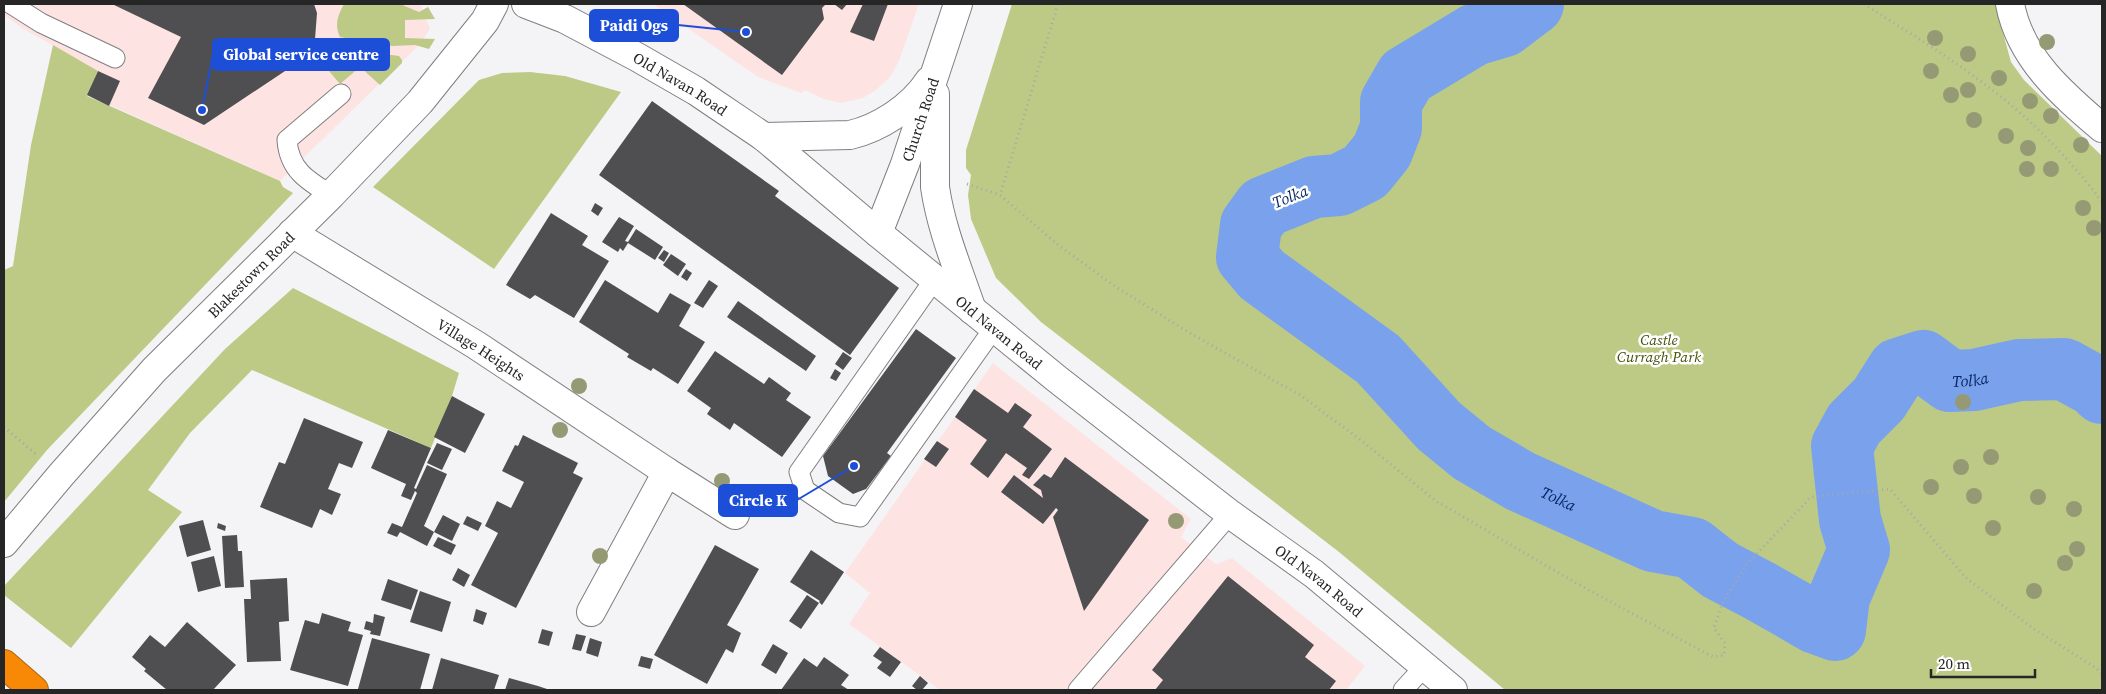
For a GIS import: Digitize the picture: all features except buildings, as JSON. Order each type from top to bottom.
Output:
[{"type":"highway","points":[[4,664],[34,690]]},
{"type":"street","name":"Blakestown Road","points":[[4,543],[154,370],[331,195],[420,102],[485,21],[494,4]]},
{"type":"street","name":"Church Road","points":[[878,233],[905,164],[958,4]]},
{"type":"street","points":[[2010,4],[2024,44],[2039,67],[2054,85],[2102,128]]},
{"type":"street","name":"Old Navan Road","points":[[531,5],[566,19],[636,57],[696,91],[764,137],[934,280],[1230,514],[1314,574],[1453,690]]},
{"type":"street","points":[[764,137],[850,135],[861,132],[898,112],[917,97],[935,73]]},
{"type":"street","points":[[935,73],[935,187],[937,200],[942,223],[972,310]]},
{"type":"street","name":"Village Heights","points":[[292,233],[476,345],[735,515]]},
{"type":"street","points":[[591,612],[667,472]]},
{"type":"lane","points":[[11,4],[41,23],[115,58]]},
{"type":"lane","points":[[331,195],[303,178],[288,153],[287,140],[340,94]]},
{"type":"lane","points":[[934,280],[799,472],[805,490],[839,513],[860,517],[994,328]]},
{"type":"lane","points":[[1078,690],[1230,514]]},
{"type":"lane","points":[[1403,690],[1425,666]]},
{"type":"path","points":[[1058,4],[1000,195],[1015,210],[1057,244],[1113,285],[1188,332],[1300,395],[1362,441],[1436,501],[1576,583],[1713,657],[1724,655],[1725,643],[1714,628],[1723,602],[1747,564],[1811,497],[1890,489],[1966,578],[2034,629],[2096,668],[2102,674]]},
{"type":"path","points":[[1864,4],[1976,77],[1998,95],[2034,125],[2088,183],[2102,202]]},
{"type":"path","points":[[4,427],[61,475]]},
{"type":"shaded area","points":[[4,4],[416,4],[421,6],[430,29],[418,46],[280,181],[87,95],[98,71],[22,28],[4,15]]},
{"type":"shaded area","points":[[653,4],[919,4],[899,61],[890,77],[876,90],[863,98],[841,103],[823,99],[805,90],[801,93],[758,77]]},
{"type":"shaded area","points":[[993,363],[1191,519],[1181,537],[1216,564],[1232,558],[1365,666],[1346,690],[940,690],[849,624],[870,593],[845,573]]},
{"type":"green space","points":[[344,4],[400,4],[419,12],[428,7],[435,19],[405,20],[405,38],[435,39],[429,49],[415,45],[392,46],[340,37],[337,20]]},
{"type":"green space","name":"Castle Curragh Park","points":[[1012,4],[1995,4],[2011,62],[2024,80],[2102,156],[2102,690],[1505,690],[1339,552],[1041,322],[996,278],[971,219],[968,195],[971,175],[966,168],[966,150]]},
{"type":"green space","points":[[53,45],[98,71],[87,96],[280,181],[283,187],[293,193],[47,450],[4,502],[4,270],[13,266],[31,145]]},
{"type":"green space","points":[[337,48],[399,56],[402,63],[380,85],[360,67],[340,84],[323,64],[331,52]]},
{"type":"green space","points":[[530,72],[565,76],[621,92],[494,269],[373,187],[479,80],[502,73]]},
{"type":"green space","points":[[293,288],[459,373],[431,448],[252,370],[190,433],[148,490],[182,512],[71,648],[4,595],[4,586],[225,349]]},
{"type":"waterway","name":"Tolka","points":[[1533,4],[1504,26],[1474,35],[1406,76],[1391,102],[1391,128],[1382,151],[1365,172],[1339,185],[1314,187],[1264,207],[1251,225],[1247,257],[1262,275],[1378,359],[1439,426],[1472,453],[1520,481],[1653,541],[1692,548],[1720,570],[1816,623],[1835,630],[1839,597],[1859,550],[1850,520],[1842,446],[1854,424],[1879,399],[1898,369],[1923,361],[1950,381],[1974,380],[2019,370],[2064,369],[2095,386],[2102,393]]},
{"type":"place","name":"Paidi Ogs","points":[[746,32]]},
{"type":"place","name":"Global service centre","points":[[202,110]]},
{"type":"place","name":"Circle K","points":[[854,466]]}]
